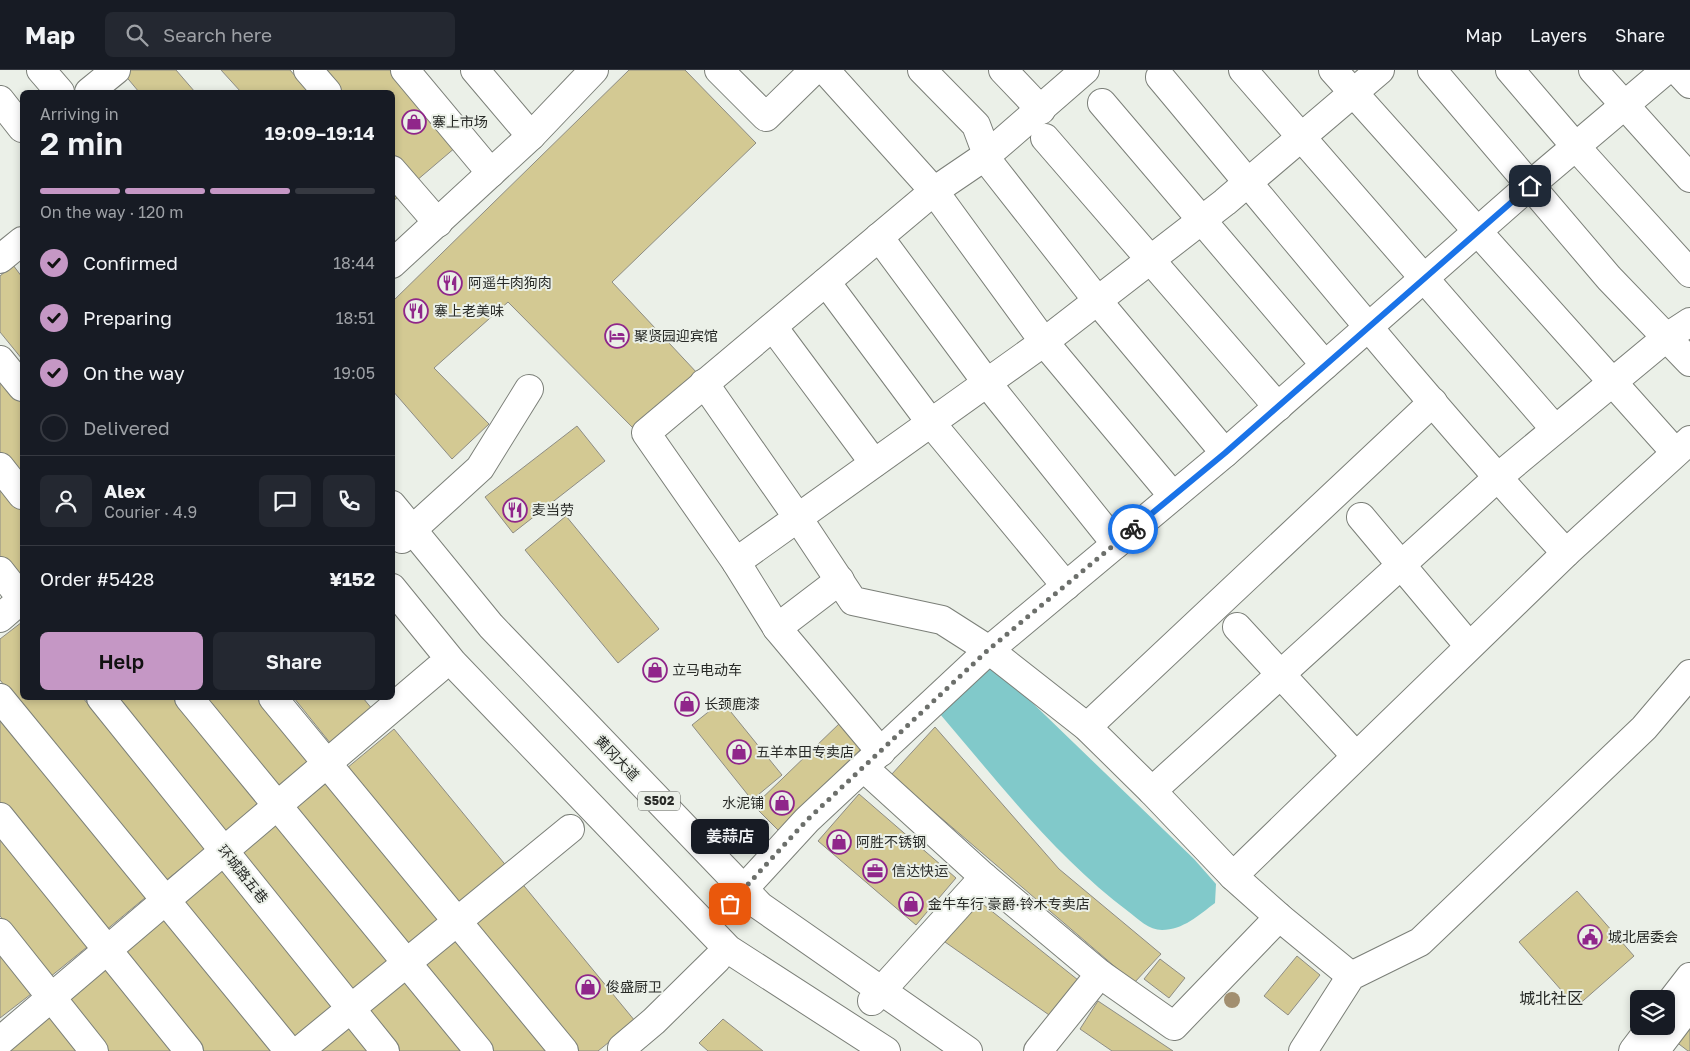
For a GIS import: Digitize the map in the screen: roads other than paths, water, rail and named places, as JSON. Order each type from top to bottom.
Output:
[{"type":"street","points":[[42,70],[58,90]]},
{"type":"street","points":[[91,90],[116,70]]},
{"type":"street","points":[[308,70],[325,90]]},
{"type":"street","points":[[405,70],[491,173]]},
{"type":"street","points":[[475,70],[531,136]]},
{"type":"street","points":[[395,261],[438,224],[531,136],[594,70]]},
{"type":"street","points":[[719,70],[766,117],[814,70]]},
{"type":"street","points":[[825,70],[934,191],[1044,342],[1173,496]]},
{"type":"street","points":[[922,70],[976,125],[991,164],[1097,301],[1225,453]]},
{"type":"street","points":[[1003,70],[1041,110]]},
{"type":"street","points":[[1085,70],[987,155],[934,191],[646,433],[736,562],[777,628],[872,760],[984,877],[1100,974],[1174,1026],[1279,917]]},
{"type":"street","points":[[1243,70],[1556,429]]},
{"type":"street","points":[[1233,876],[1566,553],[1683,446],[1612,382],[1334,70]]},
{"type":"street","points":[[736,562],[1044,342],[1249,182],[1380,70]]},
{"type":"street","points":[[1432,70],[1609,278],[1690,362]]},
{"type":"street","points":[[1510,70],[1576,147],[1690,273]]},
{"type":"street","points":[[1593,70],[1690,178]]},
{"type":"street","points":[[730,904],[807,820],[988,650],[1225,453],[1478,231],[1666,70]]},
{"type":"street","points":[[1677,70],[1690,84]]},
{"type":"street","points":[[1160,77],[1368,327],[1497,478],[1566,553]]},
{"type":"street","points":[[0,100],[20,125]]},
{"type":"street","points":[[1102,103],[1325,365]]},
{"type":"street","points":[[1045,138],[1278,407]]},
{"type":"street","points":[[395,174],[438,224]]},
{"type":"street","points":[[879,237],[986,383],[1116,544]]},
{"type":"street","points":[[0,259],[20,242]]},
{"type":"street","points":[[826,282],[931,423],[1066,586]]},
{"type":"street","points":[[1152,791],[1497,478],[1667,337],[1690,322]]},
{"type":"street","points":[[773,327],[874,463]]},
{"type":"street","points":[[0,360],[20,385]]},
{"type":"street","points":[[704,383],[853,601],[942,620],[988,650],[1087,726],[1233,876],[1279,917],[1351,976]]},
{"type":"street","points":[[402,539],[480,468],[529,389]]},
{"type":"street","points":[[1087,726],[1433,402]]},
{"type":"street","points":[[0,467],[20,492]]},
{"type":"street","name":"黄冈大道","points":[[395,509],[491,626],[760,906],[968,1051]]},
{"type":"street","points":[[1361,517],[1470,646]]},
{"type":"street","points":[[0,571],[20,596]]},
{"type":"street","points":[[777,628],[840,580]]},
{"type":"street","points":[[395,592],[453,663],[728,949],[886,1051]]},
{"type":"street","points":[[0,618],[20,601]]},
{"type":"street","points":[[1237,627],[1356,756]]},
{"type":"street","points":[[0,1041],[438,668]]},
{"type":"street","points":[[1303,1051],[1351,976],[1420,942],[1644,728],[1690,674]]},
{"type":"street","points":[[0,698],[289,1051]]},
{"type":"street","name":"环城路五巷","points":[[103,700],[385,1051]]},
{"type":"street","points":[[191,700],[479,1051]]},
{"type":"street","points":[[274,700],[564,1051]]},
{"type":"street","points":[[0,816],[189,1051]]},
{"type":"street","points":[[300,1051],[570,828]]},
{"type":"street","points":[[872,1001],[984,877]]},
{"type":"street","points":[[0,933],[94,1051]]},
{"type":"street","points":[[621,1050],[654,1021],[717,959]]},
{"type":"street","points":[[1038,1051],[1100,974]]},
{"type":"street","points":[[1675,996],[1690,976]]},
{"type":"street","points":[[1633,1051],[1661,1043],[1690,1005]]},
{"type":"water","points":[[994,668],[1014,685],[1194,859],[1216,884],[1215,903],[1184,925],[1162,930],[1148,926],[1102,891],[1029,818],[940,714],[978,670]]},
{"type":"place","name":"寨上市场","points":[[414,122]]},
{"type":"place","name":"阿遥牛肉狗肉","points":[[450,283]]},
{"type":"place","name":"寨上老美味","points":[[416,311]]},
{"type":"place","name":"聚贤园迎宾馆","points":[[617,336]]},
{"type":"place","name":"麦当劳","points":[[515,510]]},
{"type":"place","name":"立马电动车","points":[[655,670]]},
{"type":"place","name":"长颈鹿漆","points":[[687,704]]},
{"type":"place","name":"五羊本田专卖店","points":[[739,752]]},
{"type":"place","name":"水泥铺","points":[[782,803]]},
{"type":"place","name":"阿胜不锈钢","points":[[839,842]]},
{"type":"place","name":"信达快运","points":[[875,871]]},
{"type":"place","name":"姜蒜店","points":[[730,904]]},
{"type":"place","name":"金牛车行 豪爵·铃木专卖店","points":[[911,904]]},
{"type":"place","name":"城北居委会","points":[[1590,937]]},
{"type":"place","name":"俊盛厨卫","points":[[588,987]]},
{"type":"district","name":"城北社区","points":[[1551,998]]}]
